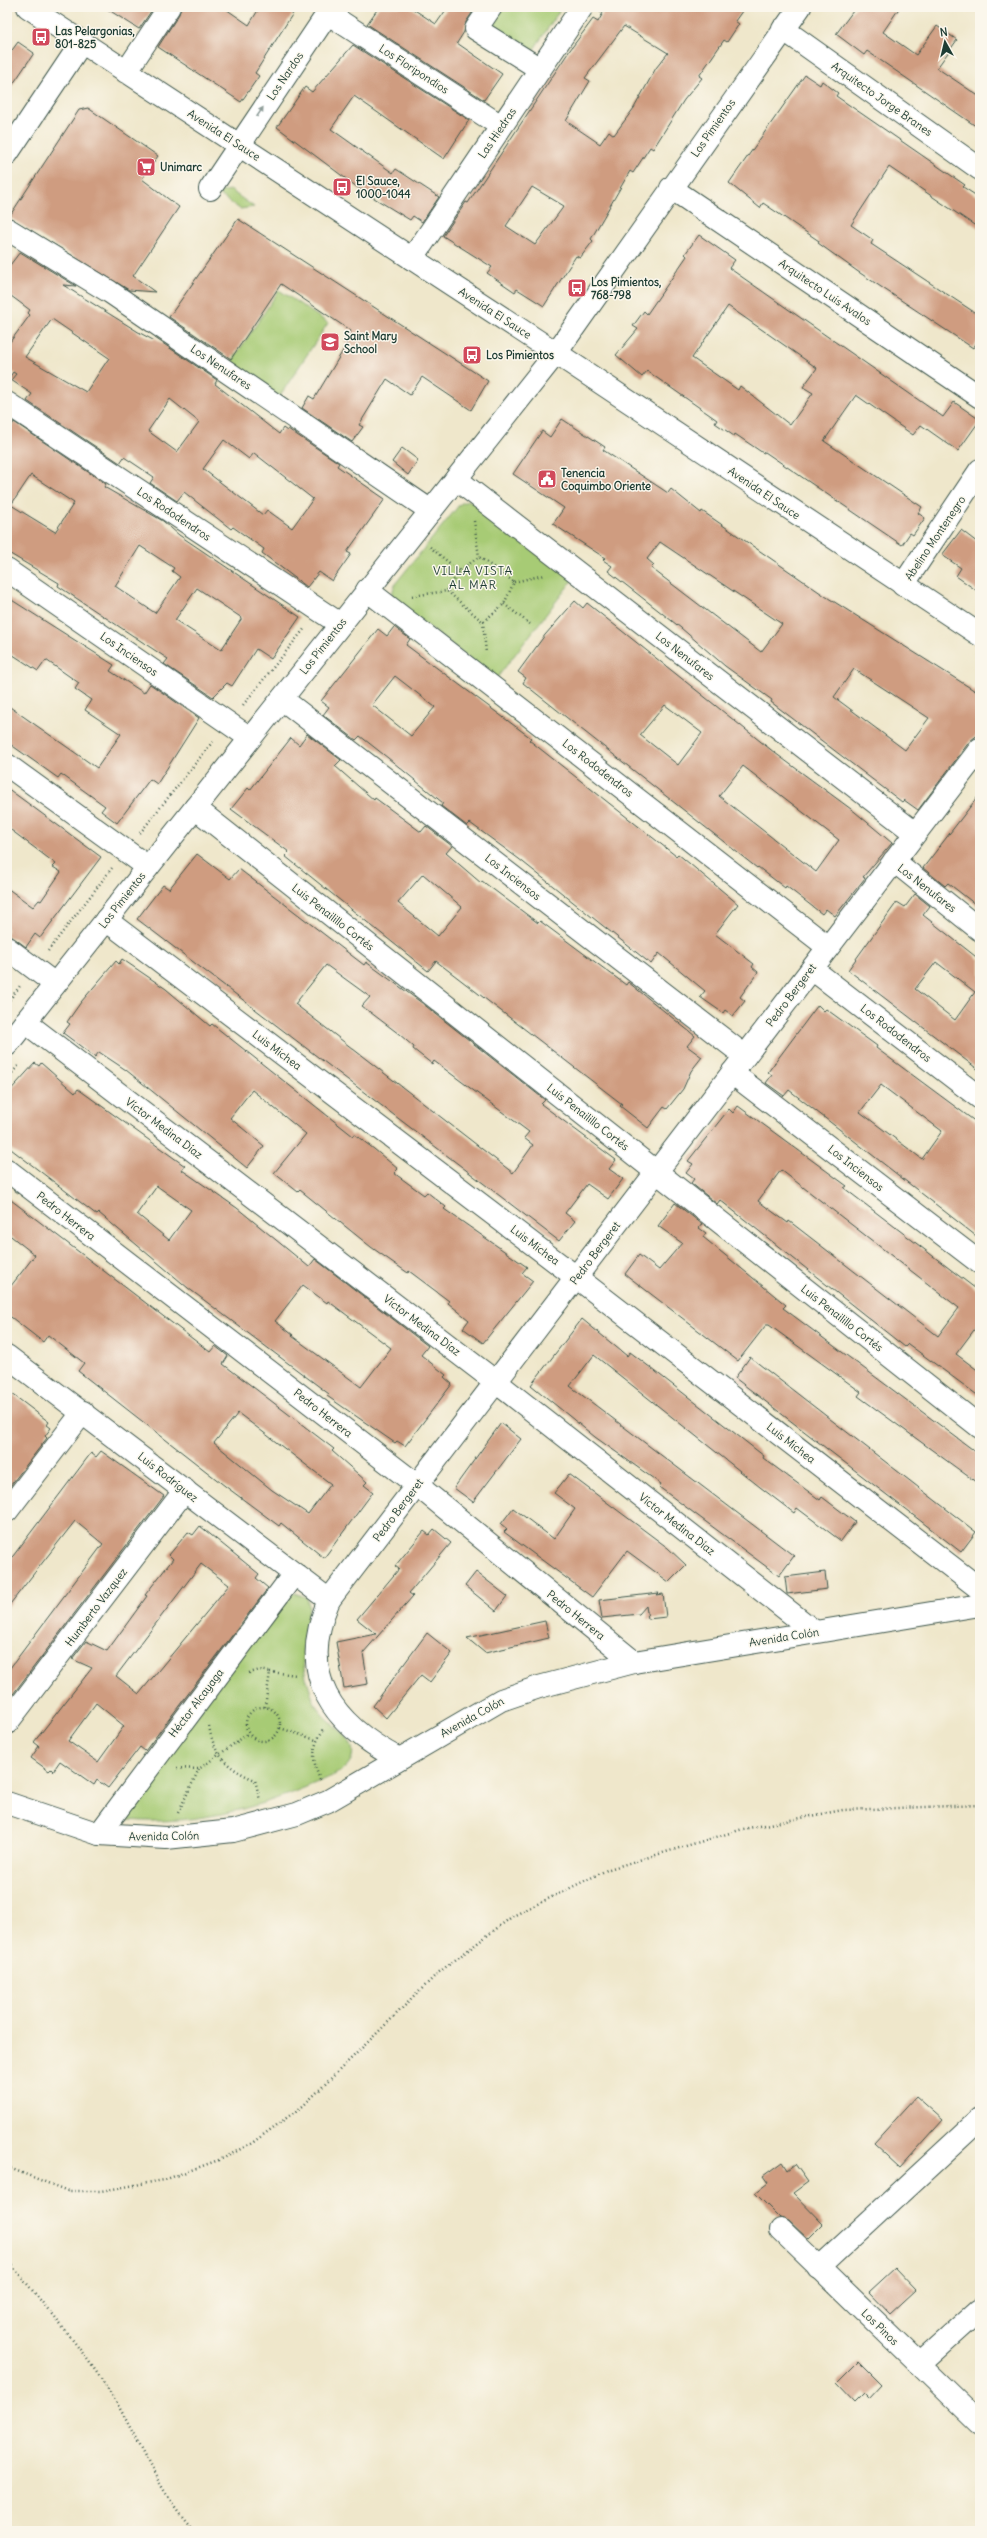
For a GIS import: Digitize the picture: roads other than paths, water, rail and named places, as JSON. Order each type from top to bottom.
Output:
[{"type":"street","name":"Avenida El Sauce","points":[[28,7],[556,353],[980,635]]},
{"type":"street","points":[[126,72],[169,7]]},
{"type":"street","points":[[491,7],[476,29],[540,69]]},
{"type":"street","name":"Las Hiedras","points":[[412,259],[582,7]]},
{"type":"street","name":"Los Pimientos","points":[[7,1045],[340,624],[375,595],[431,511],[556,353],[783,29],[800,7]]},
{"type":"street","name":"Los Floripondios","points":[[330,10],[501,126]]},
{"type":"street","name":"Los Nardos","points":[[210,188],[330,10]]},
{"type":"street","name":"Arquitecto Jorge Branes","points":[[783,29],[980,169]]},
{"type":"street","points":[[7,154],[82,42]]},
{"type":"street","name":"Arquitecto Luis Avalos","points":[[671,188],[980,397]]},
{"type":"street","name":"Los Nenufares","points":[[7,229],[110,292],[431,511]]},
{"type":"street","points":[[110,292],[138,296]]},
{"type":"street","name":"Los Rododendros","points":[[7,403],[340,624]]},
{"type":"street","name":"Abelino Montenegro","points":[[903,585],[980,470]]},
{"type":"street","name":"Los Nenufares","points":[[456,479],[915,833]]},
{"type":"street","name":"Los Inciensos","points":[[7,570],[250,738]]},
{"type":"street","name":"Los Rododendros","points":[[375,595],[828,947]]},
{"type":"street","name":"Los Inciensos","points":[[282,699],[745,1056]]},
{"type":"street","name":"Pedro Bergeret","points":[[399,1759],[374,1746],[353,1730],[337,1713],[324,1692],[317,1658],[320,1620],[329,1600],[915,833],[977,759]]},
{"type":"street","points":[[7,766],[148,867]]},
{"type":"street","name":"Luis Penailillo Cortés","points":[[195,808],[980,1427]]},
{"type":"street","name":"Los Nenufares","points":[[894,861],[980,930]]},
{"type":"street","name":"Luis Michea","points":[[106,920],[576,1277],[980,1590]]},
{"type":"street","points":[[7,948],[56,984]]},
{"type":"street","name":"Los Rododendros","points":[[812,968],[980,1098]]},
{"type":"street","name":"Víctor Medina Díaz","points":[[25,1022],[496,1382],[815,1632]]},
{"type":"street","name":"Los Inciensos","points":[[732,1073],[980,1263]]},
{"type":"street","name":"Pedro Herrera","points":[[7,1170],[417,1485],[634,1662]]},
{"type":"street","name":"Luis Rodríguez","points":[[7,1356],[83,1412],[329,1600]]},
{"type":"street","points":[[7,1511],[83,1412]]},
{"type":"street","name":"Humberto Vazquez","points":[[7,1723],[185,1490]]},
{"type":"street","name":"Héctor Alcayaga","points":[[99,1834],[294,1574]]},
{"type":"street","name":"Avenida Colón","points":[[7,1803],[99,1834],[166,1838],[233,1832],[265,1824],[328,1801],[501,1700],[547,1685],[634,1662],[980,1605]]},
{"type":"street","points":[[819,2268],[980,2119]]},
{"type":"street","name":"Los Pinos","points":[[781,2230],[980,2423]]},
{"type":"street","points":[[919,2364],[980,2309]]},
{"type":"place","name":"Las Pelargonias, 801-825","points":[[41,37]]},
{"type":"place","name":"Unimarc","points":[[146,167]]},
{"type":"place","name":"El Sauce, 1000-1044","points":[[342,187]]},
{"type":"place","name":"Los Pimientos, 768-798","points":[[577,288]]},
{"type":"place","name":"Saint Mary School","points":[[330,342]]},
{"type":"place","name":"Los Pimientos","points":[[472,355]]},
{"type":"place","name":"Tenencia Coquimbo Oriente","points":[[547,479]]},
{"type":"district","name":"VILLA VISTA AL MAR","points":[[473,577]]}]
